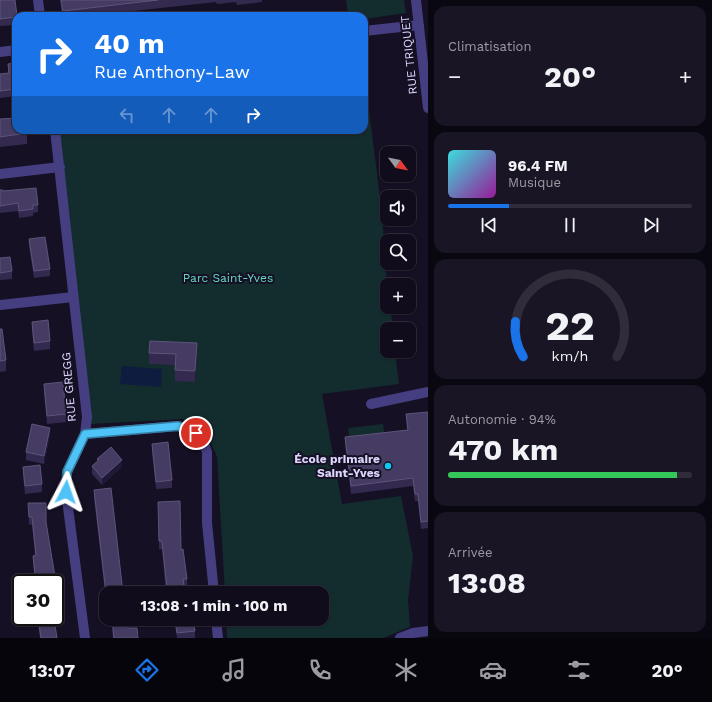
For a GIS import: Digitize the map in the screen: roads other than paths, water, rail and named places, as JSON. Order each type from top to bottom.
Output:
[{"type":"street","points":[[38,0],[40,12]]},
{"type":"street","name":"RUE TRIQUET","points":[[416,0],[428,108]]},
{"type":"street","points":[[368,31],[419,25]]},
{"type":"street","points":[[0,52],[12,50]]},
{"type":"street","name":"RUE GREGG","points":[[56,134],[87,417],[85,434],[67,472],[66,492],[84,638]]},
{"type":"street","points":[[0,174],[60,167]]},
{"type":"street","points":[[0,305],[73,297]]},
{"type":"street","points":[[371,404],[428,392]]},
{"type":"street","points":[[85,434],[178,426],[196,433],[203,441],[207,452],[206,523],[213,586]]},
{"type":"street","points":[[217,626],[218,638]]},
{"type":"street","points":[[400,638],[413,633],[428,631]]},
{"type":"water","points":[[122,366],[162,369],[161,387],[120,384]]},
{"type":"place","name":"École primaire Saint-Yves","points":[[388,466]]},
{"type":"park label","name":"Parc Saint-Yves","points":[[228,278]]}]
